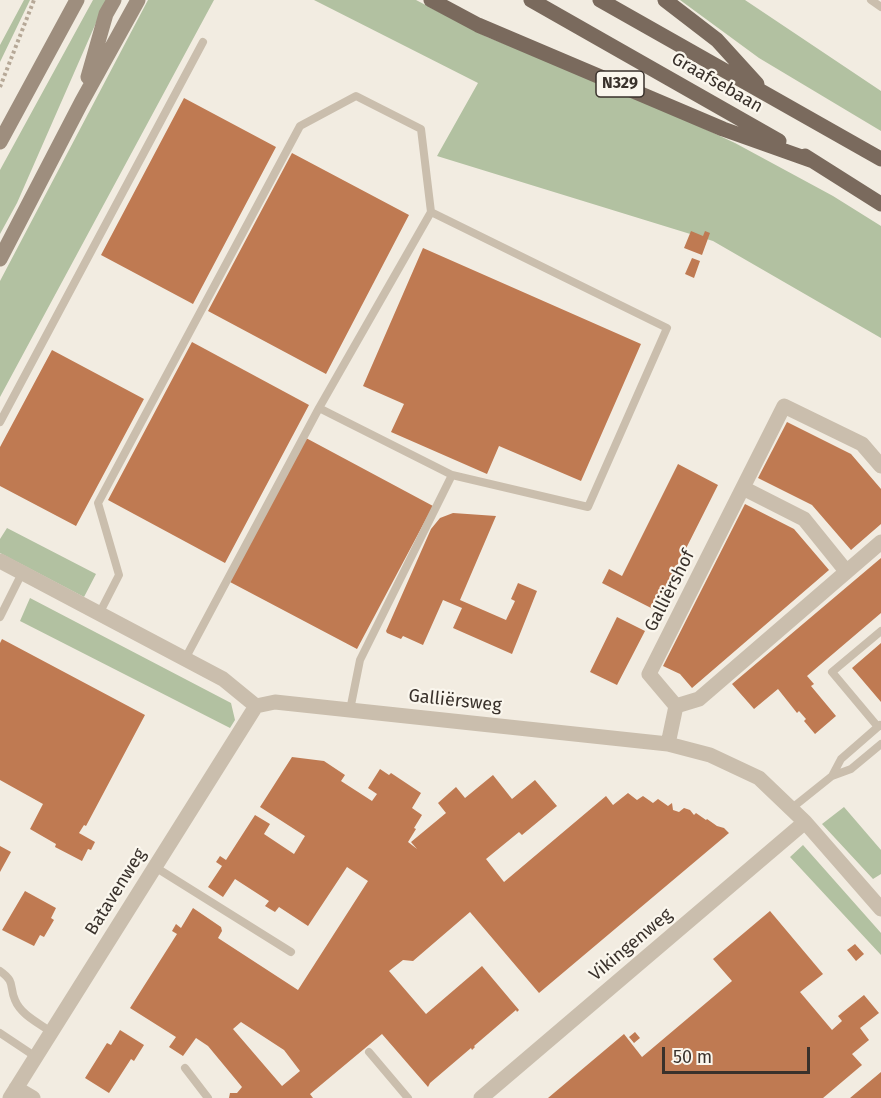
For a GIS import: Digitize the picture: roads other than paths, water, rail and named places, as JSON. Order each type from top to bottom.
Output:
[{"type":"main road","name":"N329","points":[[431,0],[478,25],[723,129],[813,161]]},
{"type":"main road","name":"Graafsebaan","points":[[531,0],[813,161],[881,204]]},
{"type":"main road","name":"Graafsebaan","points":[[600,0],[881,159]]},
{"type":"main road","points":[[665,0],[717,40],[765,93]]},
{"type":"street","points":[[0,142],[77,0]]},
{"type":"street","points":[[81,103],[106,14],[114,0]]},
{"type":"street","points":[[0,259],[81,103],[138,0]]},
{"type":"street","name":"Galliërshof","points":[[676,706],[649,674],[784,406],[862,444],[881,466]]},
{"type":"street","points":[[743,488],[804,519],[846,571]]},
{"type":"street","points":[[668,744],[676,706],[699,699],[881,542]]},
{"type":"street","points":[[0,561],[224,679],[256,706]]},
{"type":"street","name":"Galliërsweg","points":[[256,706],[275,702],[668,744],[710,755],[759,777],[805,822],[881,909]]},
{"type":"street","name":"Batavenweg","points":[[13,1093],[256,706]]},
{"type":"street","name":"Vikingenweg","points":[[481,1098],[805,822]]},
{"type":"street","points":[[13,1093],[33,1098]]},
{"type":"lane","points":[[871,0],[881,7]]},
{"type":"lane","points":[[0,422],[203,42]]},
{"type":"lane","points":[[99,614],[118,575],[98,503],[300,126],[356,96],[421,129],[431,212],[319,408],[185,659]]},
{"type":"lane","points":[[319,408],[452,475],[588,507],[667,328],[431,212]]},
{"type":"lane","points":[[350,710],[360,660],[452,475]]},
{"type":"lane","points":[[0,617],[22,573]]},
{"type":"lane","points":[[832,776],[841,759],[879,726],[832,672],[881,631]]},
{"type":"lane","points":[[792,808],[832,776],[851,769],[881,744]]},
{"type":"lane","points":[[155,867],[291,952]]},
{"type":"lane","points":[[0,971],[13,984],[14,999],[26,1015],[51,1032]]},
{"type":"lane","points":[[0,1034],[36,1057]]},
{"type":"lane","points":[[369,1052],[408,1098]]},
{"type":"lane","points":[[185,1068],[208,1098]]}]
